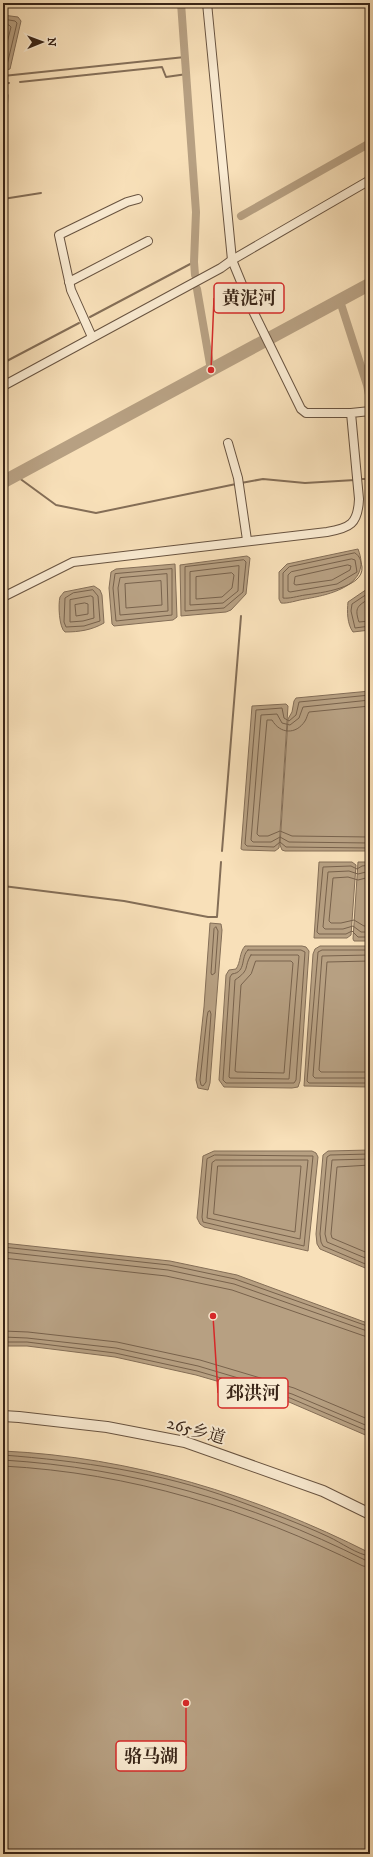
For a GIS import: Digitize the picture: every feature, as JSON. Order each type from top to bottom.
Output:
[{"type":"street","points":[[207,3],[232,260],[253,311],[301,409],[306,413],[351,413],[370,411]]},
{"type":"street","points":[[3,386],[221,268],[232,260],[370,180]]},
{"type":"street","points":[[92,337],[70,290],[59,235],[126,202],[138,199]]},
{"type":"street","points":[[69,282],[148,241]]},
{"type":"street","points":[[3,597],[73,562],[345,529],[354,521],[359,511],[351,413]]},
{"type":"street","points":[[228,443],[238,478],[247,540]]},
{"type":"street","name":"265乡道","points":[[3,1416],[107,1427],[185,1442],[323,1490],[370,1514]]},
{"type":"water","points":[[3,15],[18,17],[21,21],[10,69],[3,71]]},
{"type":"water","points":[[3,91],[6,91],[8,95],[6,129],[3,132]]},
{"type":"water","points":[[358,549],[361,562],[359,572],[354,580],[346,586],[325,595],[281,603],[279,599],[279,572],[287,564]]},
{"type":"water","points":[[247,556],[250,558],[246,594],[231,610],[226,612],[181,616],[180,565]]},
{"type":"water","points":[[175,564],[177,617],[173,620],[114,626],[112,624],[109,588],[111,572],[116,569]]},
{"type":"water","points":[[94,586],[100,590],[102,595],[104,623],[85,630],[65,632],[61,626],[59,605],[60,596],[64,592]]},
{"type":"water","points":[[370,587],[370,630],[353,632],[349,621],[348,602]]},
{"type":"water","points":[[370,691],[370,851],[282,850],[280,845],[288,719],[292,712],[294,701],[296,698]]},
{"type":"water","points":[[286,704],[288,706],[279,848],[275,851],[243,850],[241,849],[252,706]]},
{"type":"water","points":[[319,862],[352,862],[356,865],[351,935],[347,938],[314,938]]},
{"type":"water","points":[[358,862],[370,862],[370,941],[354,941],[353,939]]},
{"type":"water","points":[[210,923],[221,924],[222,930],[210,1083],[208,1090],[198,1088],[196,1080],[204,1007]]},
{"type":"water","points":[[245,946],[302,946],[306,947],[309,951],[300,1081],[298,1087],[224,1087],[219,1080],[226,975],[229,970],[236,969]]},
{"type":"water","points":[[320,946],[370,946],[370,1087],[304,1086],[313,954],[315,949]]},
{"type":"water","points":[[370,1150],[370,1270],[320,1249],[317,1244],[316,1234],[323,1155],[328,1151]]},
{"type":"water","points":[[214,1151],[312,1151],[316,1153],[318,1157],[308,1251],[204,1227],[200,1224],[197,1218],[203,1156]]},
{"type":"water","points":[[3,1243],[170,1261],[237,1275],[370,1324],[370,1437],[289,1402],[196,1375],[115,1357],[27,1346],[3,1346]]},
{"type":"water","points":[[3,1451],[99,1461],[192,1482],[282,1513],[327,1532],[370,1553],[370,1854],[3,1854]]},
{"type":"waterway","points":[[181,3],[196,212],[194,262],[195,275]]},
{"type":"waterway","points":[[3,76],[185,57]]},
{"type":"waterway","points":[[20,82],[162,67],[166,77],[187,74]]},
{"type":"waterway","points":[[3,84],[9,83]]},
{"type":"waterway","points":[[241,216],[370,143]]},
{"type":"waterway","points":[[3,199],[41,193]]},
{"type":"waterway","points":[[90,317],[194,262]]},
{"type":"waterway","points":[[3,482],[370,284]]},
{"type":"waterway","points":[[197,289],[211,370]]},
{"type":"waterway","points":[[340,301],[367,385],[370,400]]},
{"type":"waterway","points":[[3,363],[79,323]]},
{"type":"waterway","points":[[15,475],[56,505],[96,513],[236,484]]},
{"type":"waterway","points":[[241,483],[263,479],[305,483],[355,480]]},
{"type":"waterway","points":[[360,479],[370,479]]},
{"type":"waterway","points":[[222,851],[241,616]]},
{"type":"waterway","points":[[3,886],[124,901],[208,917],[217,917],[221,862]]},
{"type":"place","name":"黄泥河","points":[[211,370]]},
{"type":"place","name":"邳洪河","points":[[213,1316]]},
{"type":"place","name":"骆马湖","points":[[186,1703]]}]
